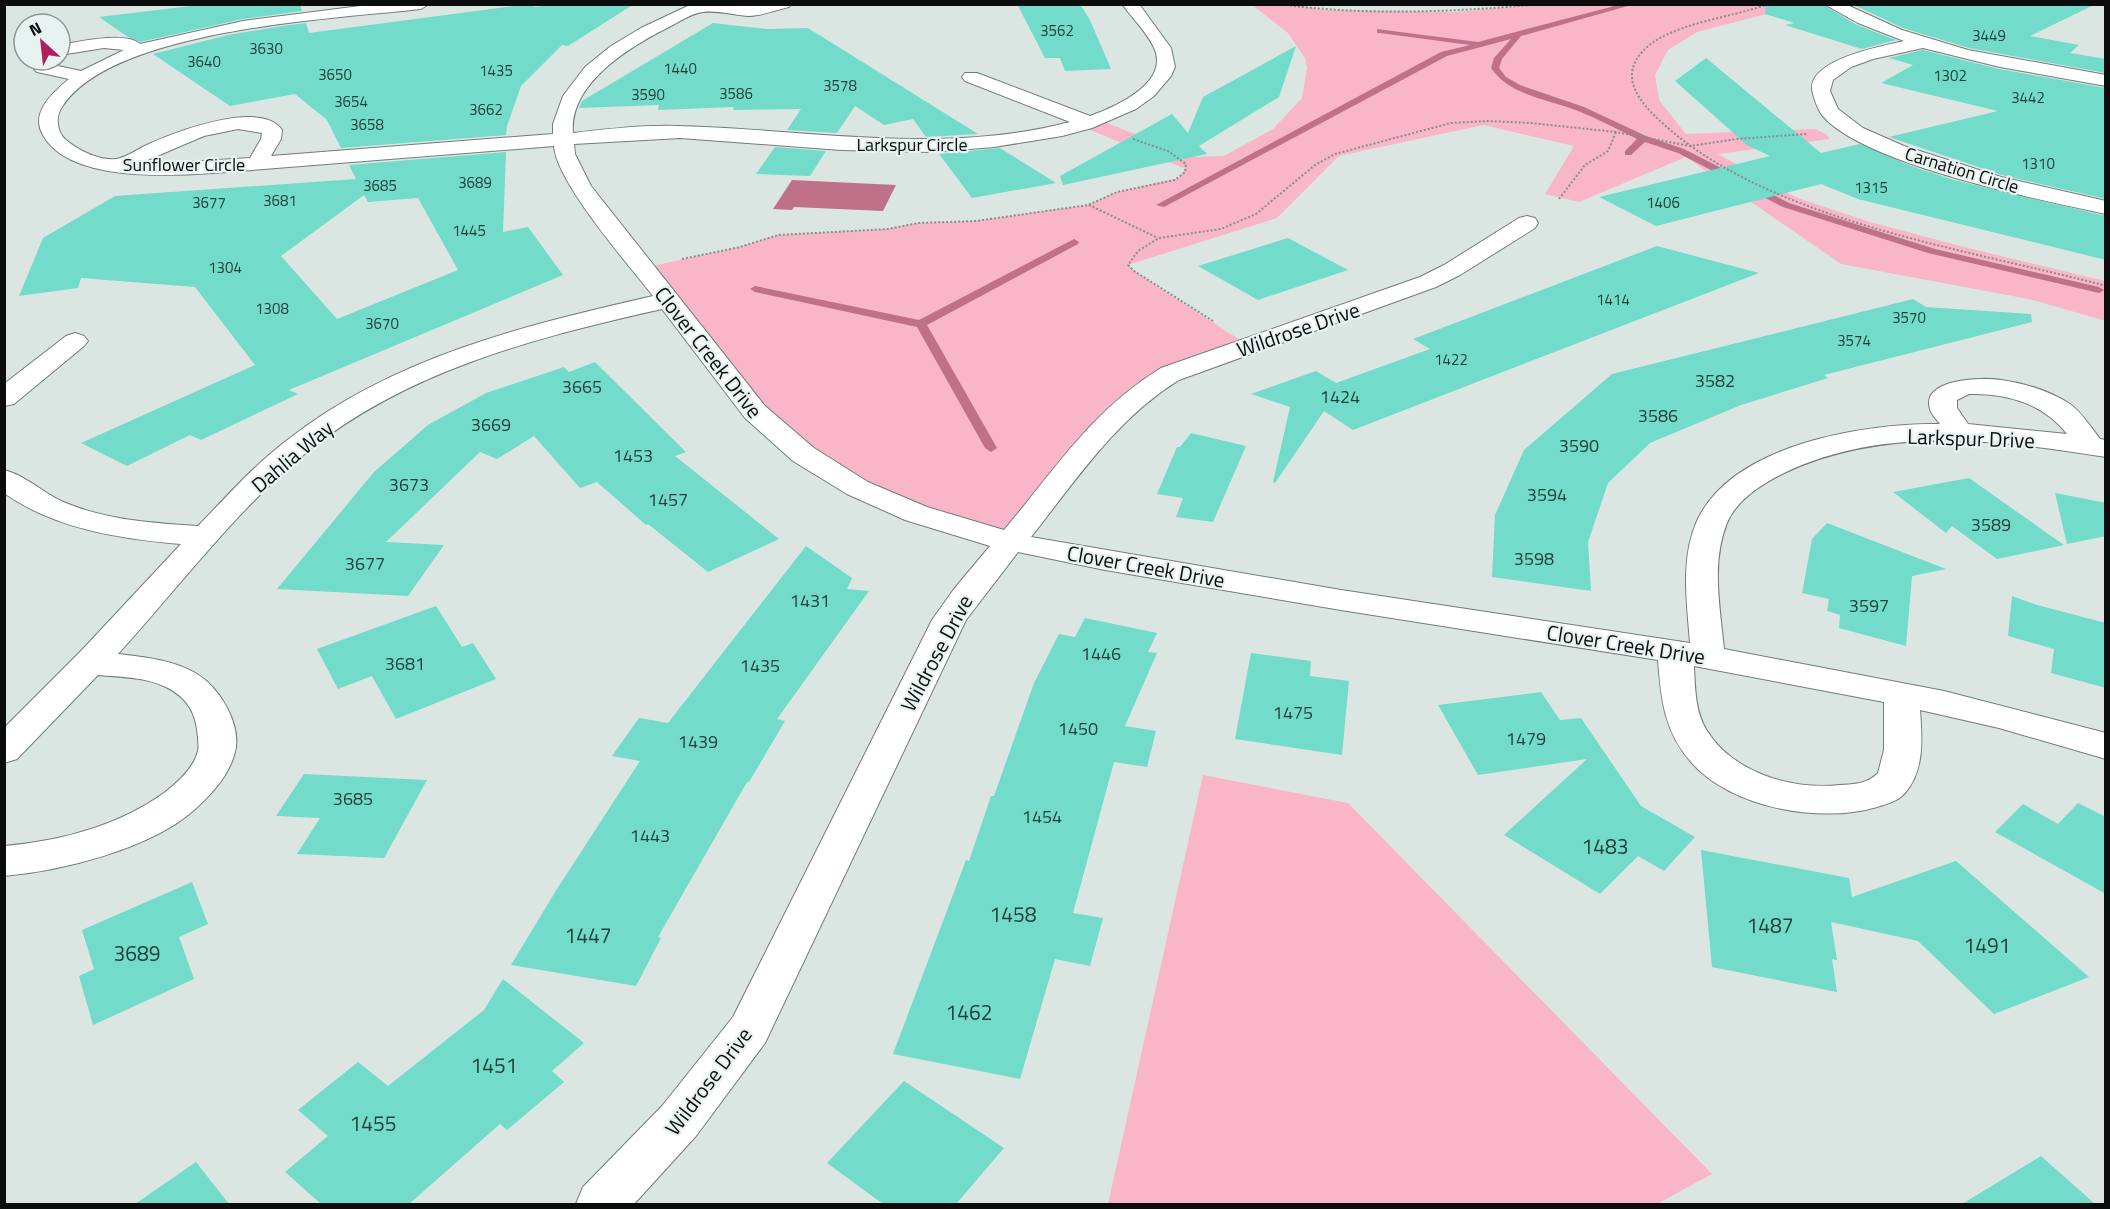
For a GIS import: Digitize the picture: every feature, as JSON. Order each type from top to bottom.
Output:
[{"type":"street","points":[[33,104],[51,89],[77,75],[148,47],[235,28],[421,4]]},
{"type":"street","points":[[704,6],[751,11],[783,4]]},
{"type":"street","name":"Larkspur Circle","points":[[562,140],[675,131],[850,144],[938,146],[1029,136],[1089,122],[1138,100],[1162,76],[1166,68],[1167,57],[1163,48],[1130,4]]},
{"type":"street","points":[[1832,4],[1881,27],[1926,42],[2008,63],[2106,81]]},
{"type":"street","name":"Clover Creek Drive","points":[[704,6],[642,35],[594,68],[570,98],[563,120],[562,140],[566,164],[575,179],[755,412],[786,441],[846,482],[947,526],[1010,542],[1325,598],[1692,654],[1984,712],[2106,746]]},
{"type":"street","points":[[72,48],[104,42],[148,47]]},
{"type":"street","name":"Carnation Circle","points":[[1926,42],[1863,57],[1837,67],[1828,74],[1821,88],[1824,106],[1836,119],[1857,132],[1925,162],[1980,178],[2106,208]]},
{"type":"street","points":[[62,72],[77,75]]},
{"type":"street","points":[[972,77],[1089,122]]},
{"type":"street","points":[[120,165],[192,133],[239,125],[261,126],[272,130],[273,135],[257,164]]},
{"type":"street","name":"Sunflower Circle","points":[[30,127],[43,142],[63,152],[98,162],[171,168],[257,164],[562,140]]},
{"type":"street","name":"Wildrose Drive","points":[[617,1200],[711,1083],[748,1030],[949,620],[973,585],[1103,427],[1127,402],[1148,386],[1185,368],[1428,282],[1452,270],[1527,223]]},
{"type":"street","name":"Dahlia Way","points":[[4,750],[91,663],[204,536],[304,440],[338,417],[447,361],[501,341],[668,300]]},
{"type":"street","points":[[4,398],[75,341]]},
{"type":"street","points":[[1960,433],[1943,408],[1944,397],[1957,388],[1995,387],[2026,394],[2057,408],[2098,447]]},
{"type":"street","name":"Larkspur Drive","points":[[1902,694],[1899,768],[1893,782],[1865,797],[1844,800],[1805,799],[1761,788],[1737,778],[1716,764],[1700,748],[1688,731],[1680,709],[1692,654],[1704,549],[1713,520],[1734,492],[1768,469],[1820,448],[1893,435],[1960,433],[2024,437],[2098,447]]},
{"type":"street","points":[[4,479],[48,507],[88,522],[136,531],[204,536]]},
{"type":"street","points":[[4,861],[25,860],[75,851],[103,842],[149,821],[172,806],[190,790],[207,771],[215,754],[218,727],[212,710],[197,691],[170,675],[91,663]]},
{"type":"path","points":[[1278,4],[1323,10],[1447,12],[1494,10],[1542,4]]},
{"type":"path","points":[[1768,4],[1670,36],[1647,47],[1639,55],[1630,81],[1632,90],[1665,127],[1690,146],[1770,191],[1834,216],[1894,235],[2106,286]]},
{"type":"path","points":[[1218,325],[1129,267],[1129,261],[1138,251],[1159,238],[1209,231],[1233,225],[1256,214],[1315,165],[1335,154],[1394,140],[1438,126],[1504,121],[1616,132],[1690,146],[1737,139],[1815,134]]},
{"type":"path","points":[[1559,199],[1585,165],[1608,151],[1616,132]]},
{"type":"path","points":[[672,261],[740,247],[778,235],[888,230],[924,223],[976,221],[1088,205],[1117,192],[1175,180],[1185,172],[1186,164],[1172,153],[1125,136]]},
{"type":"path","points":[[1088,205],[1159,238]]},
{"type":"shaded area","points":[[1542,4],[1805,4],[1697,32],[1668,50],[1655,75],[1659,100],[1686,134],[1815,129],[1826,134],[1830,139],[1718,154],[1795,197],[1870,222],[2105,281],[2106,321],[2029,299],[1841,264],[1686,157],[1579,202],[1545,194],[1574,146],[1483,125],[1339,156],[1277,218],[1128,265],[1249,346],[1170,374],[1010,542],[813,461],[643,268],[740,247],[778,235],[887,229],[918,223],[976,221],[1088,205],[1117,192],[1178,178],[1186,169],[1078,125],[1097,119],[1193,157],[1224,156],[1273,129],[1302,98],[1307,68],[1305,58],[1288,33],[1252,5],[1299,5],[1323,10],[1456,12]]},
{"type":"shaded area","points":[[792,180],[896,185],[883,211],[794,207],[792,210],[773,209]]},
{"type":"shaded area","points":[[1203,775],[1348,803],[1712,1174],[1657,1204],[1108,1204]]},
{"type":"building","points":[[207,4],[300,4],[302,11],[243,19],[140,42],[128,37],[99,17]]},
{"type":"building","points":[[528,4],[535,7],[557,4],[634,4],[568,46],[562,45],[521,86],[506,135],[341,148],[327,120],[295,94],[230,106],[153,54],[228,35],[282,26],[306,23],[309,33]]},
{"type":"building","points":[[1017,4],[1080,4],[1090,20],[1111,69],[1065,71],[1060,58],[1045,58]]},
{"type":"building","points":[[1766,4],[1822,4],[1857,25],[1896,40],[1862,49],[1785,25],[1795,23],[1765,14]]},
{"type":"building","points":[[1852,4],[2096,4],[2030,36],[2079,45],[2070,53],[2106,59],[2106,73],[1969,48],[1903,28]]},
{"type":"building","points":[[713,23],[767,29],[808,28],[978,134],[926,137],[913,119],[884,125],[855,106],[837,133],[787,130],[801,109],[733,110],[734,107],[658,110],[659,105],[579,108],[582,101]]},
{"type":"building","points":[[1296,46],[1279,97],[1199,146],[1207,154],[1063,185],[1060,176],[1172,114],[1188,133],[1203,97]]},
{"type":"building","points":[[1923,50],[1999,69],[2106,88],[2106,199],[2002,175],[1889,137],[1998,111],[1881,83],[1913,65],[1889,58]]},
{"type":"building","points":[[1706,58],[1821,153],[1860,144],[1911,166],[1954,180],[2106,216],[2106,260],[1858,199],[1821,184],[1656,226],[1599,197],[1770,156],[1747,145],[1675,81]]},
{"type":"building","points":[[775,147],[826,151],[810,176],[756,174]]},
{"type":"building","points":[[1000,148],[1056,183],[972,198],[939,154]]},
{"type":"building","points":[[506,152],[503,232],[528,227],[563,275],[289,390],[298,394],[201,440],[190,435],[127,466],[81,443],[255,365],[195,287],[81,278],[78,288],[19,296],[43,238],[115,196],[356,179],[349,165]],"holes":[[[364,195],[368,202],[418,198],[458,270],[337,319],[281,256]]]},
{"type":"building","points":[[1288,238],[1348,270],[1258,300],[1198,266]]},
{"type":"building","points":[[1657,246],[1759,273],[1353,430],[1324,411],[1275,483],[1273,482],[1290,407],[1251,394],[1316,371],[1336,383],[1430,349],[1413,339]]},
{"type":"building","points":[[1913,299],[1926,307],[2031,314],[2032,322],[1824,375],[1828,378],[1741,405],[1650,443],[1608,483],[1588,542],[1591,591],[1492,577],[1495,515],[1524,450],[1612,374]]},
{"type":"building","points":[[595,362],[686,452],[675,456],[779,539],[708,572],[648,524],[646,525],[597,482],[580,488],[534,436],[497,459],[480,452],[386,542],[444,545],[408,596],[277,589],[374,472],[428,425],[486,393],[564,367],[569,372]]},
{"type":"building","points":[[1191,433],[1246,446],[1213,522],[1176,517],[1183,498],[1157,494],[1177,447],[1180,447]]},
{"type":"building","points":[[1969,478],[2064,545],[1997,559],[1952,526],[1946,533],[1893,492]]},
{"type":"building","points":[[2055,493],[2106,503],[2106,536],[2067,544]]},
{"type":"building","points":[[1827,523],[1946,569],[1912,576],[1906,646],[1839,628],[1840,615],[1827,611],[1829,599],[1802,593],[1812,539]]},
{"type":"building","points":[[806,546],[852,578],[847,589],[869,591],[777,719],[785,721],[747,782],[658,937],[661,938],[636,986],[511,965],[640,761],[612,756],[639,718],[668,723]]},
{"type":"building","points":[[2012,596],[2106,623],[2106,688],[2051,673],[2054,649],[2008,636]]},
{"type":"building","points":[[436,606],[462,647],[473,643],[496,679],[396,719],[372,676],[338,689],[317,649]]},
{"type":"building","points":[[1085,618],[1157,633],[1148,652],[1157,653],[1125,726],[1156,731],[1147,767],[1114,762],[1073,913],[1103,918],[1090,966],[1055,959],[1020,1079],[893,1054],[966,860],[969,861],[991,796],[994,796],[1034,683],[1059,634],[1075,637]]},
{"type":"building","points":[[1251,653],[1311,661],[1310,676],[1349,681],[1342,755],[1235,739]]},
{"type":"building","points":[[1541,692],[1560,720],[1581,718],[1641,806],[1695,837],[1664,871],[1638,856],[1600,894],[1504,835],[1587,759],[1478,775],[1438,705]]},
{"type":"building","points":[[304,774],[427,780],[384,858],[297,854],[320,818],[276,816]]},
{"type":"building","points":[[2078,803],[2106,817],[2106,894],[1995,832],[2023,804],[2058,824]]},
{"type":"building","points":[[1701,850],[1849,878],[1852,897],[1956,861],[2089,977],[1994,1014],[1918,941],[1831,922],[1837,960],[1832,959],[1837,992],[1712,967]]},
{"type":"building","points":[[192,882],[208,924],[179,937],[194,979],[93,1025],[79,976],[94,969],[82,930]]},
{"type":"building","points":[[503,979],[584,1043],[552,1071],[564,1082],[507,1130],[500,1124],[409,1204],[321,1204],[285,1172],[328,1136],[298,1110],[358,1062],[388,1086],[484,1010]]},
{"type":"building","points":[[904,1081],[1004,1148],[956,1204],[883,1204],[827,1163]]},
{"type":"building","points":[[2041,1156],[2095,1204],[1962,1204]]},
{"type":"building","points":[[196,1162],[229,1204],[135,1204]]},
{"type":"waterway","points":[[1161,205],[1444,54],[1632,4]]},
{"type":"waterway","points":[[1701,4],[1718,4]]},
{"type":"waterway","points":[[1380,31],[1475,43]]},
{"type":"waterway","points":[[1518,35],[1498,58],[1495,68],[1503,79],[1517,87],[1581,109],[1643,138]]},
{"type":"waterway","points":[[1628,153],[1643,138]]},
{"type":"waterway","points":[[1643,138],[1681,151],[1786,205],[1932,251],[2099,290]]},
{"type":"waterway","points":[[921,324],[1074,242]]},
{"type":"waterway","points":[[755,289],[921,324]]},
{"type":"waterway","points":[[921,324],[991,448]]}]
